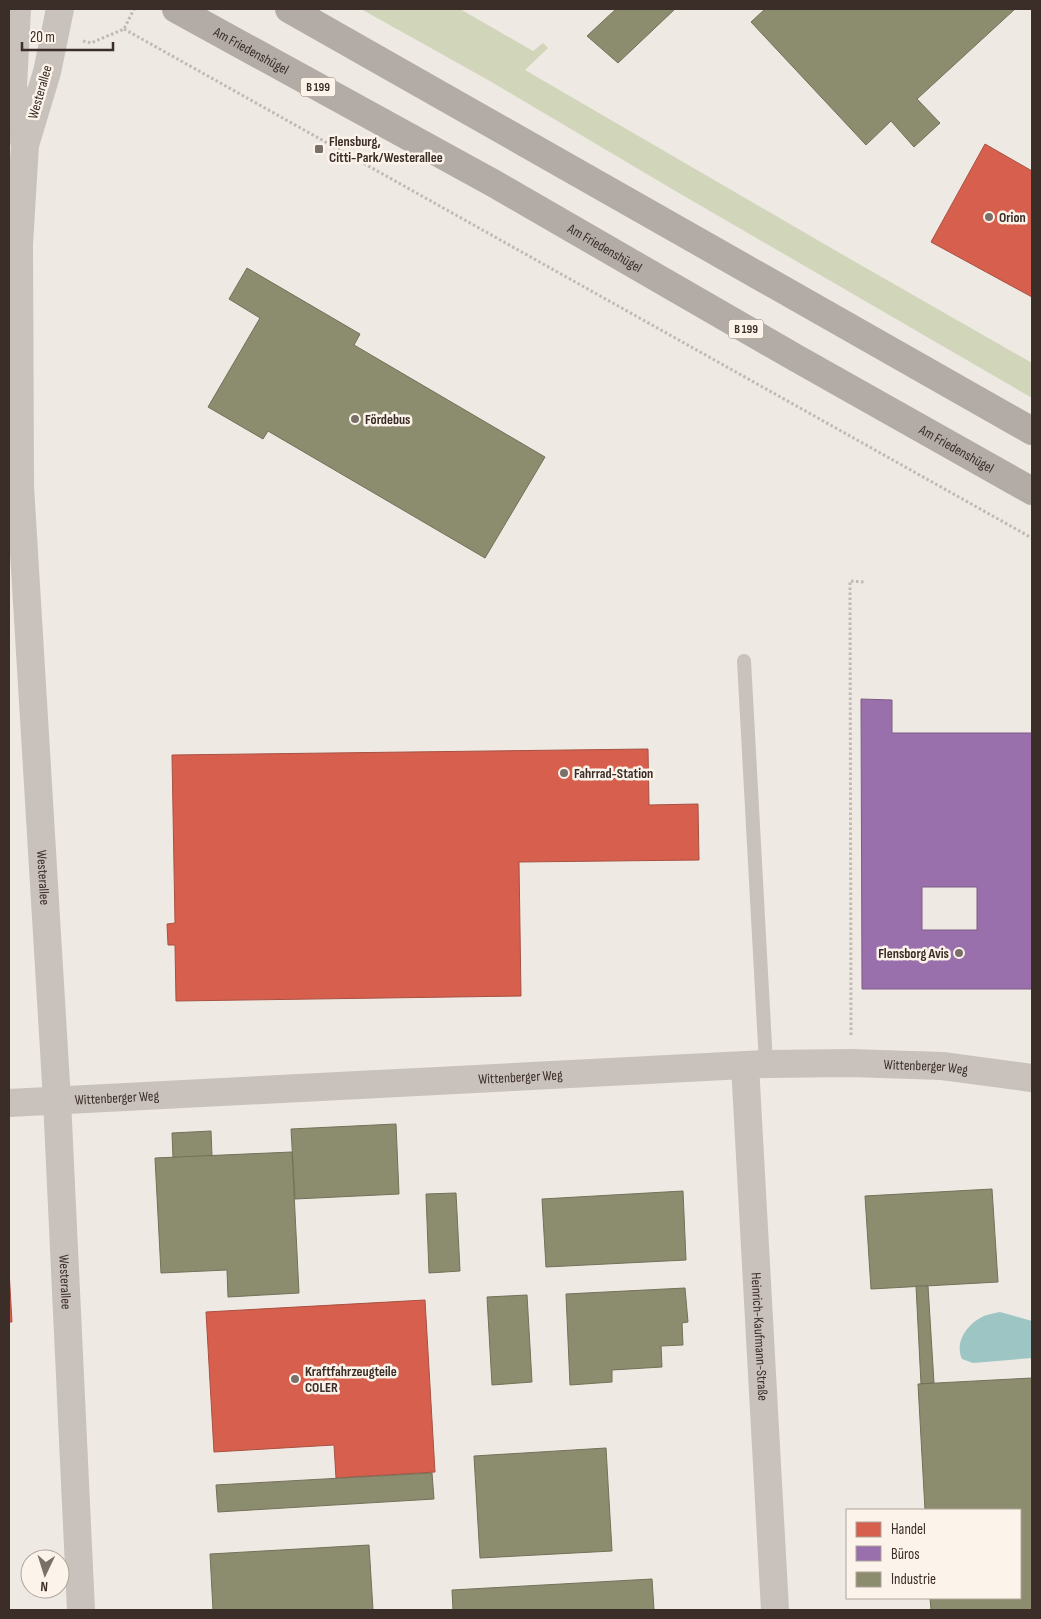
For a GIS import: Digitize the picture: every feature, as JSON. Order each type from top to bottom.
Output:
[{"type":"highway","name":"Am Friedenshügel","points":[[176,9],[493,183],[1032,491]]},
{"type":"highway","points":[[289,9],[1032,431]]},
{"type":"street","name":"Westerallee","points":[[17,9],[13,86],[25,145]]},
{"type":"street","name":"Westerallee","points":[[60,9],[47,72],[25,145],[14,243],[20,486],[57,1100],[81,1610]]},
{"type":"street","name":"Wittenberger Weg","points":[[9,1102],[755,1065],[851,1063],[942,1066],[1032,1078]]},
{"type":"street","name":"Heinrich-Kaufmann-Straße","points":[[755,1065],[775,1610]]},
{"type":"lane","points":[[744,661],[755,1065]]},
{"type":"path","points":[[134,9],[124,30],[1032,538]]},
{"type":"path","points":[[851,1063],[850,581],[864,582]]},
{"type":"green space","points":[[361,9],[460,9],[533,51],[543,43],[548,48],[525,70],[1032,363],[1032,398],[488,80]]},
{"type":"water","points":[[1000,1312],[1032,1321],[1032,1358],[973,1363],[962,1359],[960,1353],[961,1340],[968,1328],[984,1316]]},
{"type":"building: Handel","name":"Orion","points":[[985,144],[1032,171],[1032,297],[931,242]]},
{"type":"building: Handel","points":[[648,749],[649,805],[698,804],[699,860],[519,862],[521,996],[176,1001],[175,945],[168,945],[167,924],[175,923],[172,755]]},
{"type":"building: Handel","points":[[9,1270],[12,1322],[9,1322]]},
{"type":"building: Handel","points":[[425,1300],[435,1472],[336,1478],[334,1445],[214,1452],[206,1312]]},
{"type":"building: Büros","points":[[861,699],[892,700],[892,733],[1032,733],[1032,989],[862,989]],"holes":[[[922,887],[977,887],[977,930],[922,930]]]},
{"type":"building: Industrie","points":[[616,9],[675,9],[618,63],[587,36]]},
{"type":"building: Industrie","points":[[765,9],[1015,9],[917,99],[940,123],[914,147],[891,121],[866,145],[751,22]]},
{"type":"building: Industrie","name":"Fördebus","points":[[247,268],[360,334],[354,345],[545,457],[485,558],[268,431],[263,439],[208,407],[260,318],[229,299]]},
{"type":"building: Industrie","points":[[396,1124],[399,1194],[295,1199],[291,1129]]},
{"type":"building: Industrie","points":[[211,1131],[212,1156],[173,1158],[172,1133]]},
{"type":"building: Industrie","points":[[292,1152],[299,1293],[228,1297],[227,1270],[161,1273],[155,1158]]},
{"type":"building: Industrie","points":[[992,1189],[998,1282],[871,1289],[865,1196]]},
{"type":"building: Industrie","points":[[683,1191],[686,1260],[546,1267],[542,1199]]},
{"type":"building: Industrie","points":[[456,1193],[460,1271],[429,1273],[426,1194]]},
{"type":"building: Industrie","points":[[916,1286],[928,1286],[934,1383],[921,1384]]},
{"type":"building: Industrie","points":[[685,1288],[688,1322],[682,1323],[683,1345],[661,1346],[662,1367],[612,1370],[612,1382],[570,1385],[566,1294]]},
{"type":"building: Industrie","points":[[527,1295],[532,1382],[492,1385],[487,1297]]},
{"type":"building: Industrie","points":[[1032,1378],[1032,1610],[931,1610],[930,1599],[1021,1599],[1021,1509],[925,1509],[918,1384]]},
{"type":"building: Industrie","points":[[606,1448],[612,1551],[480,1558],[474,1456]]},
{"type":"building: Industrie","points":[[432,1473],[434,1499],[218,1512],[216,1485]]},
{"type":"building: Industrie","points":[[369,1545],[373,1610],[213,1610],[210,1554]]},
{"type":"building: Industrie","points":[[652,1579],[654,1610],[453,1610],[452,1590]]},
{"type":"place","name":"Flensburg, Citti-Park/Westerallee","points":[[319,149]]},
{"type":"place","name":"Orion","points":[[989,217]]},
{"type":"place","name":"Fördebus","points":[[355,419]]},
{"type":"place","name":"Fahrrad-Station","points":[[564,773]]},
{"type":"place","name":"Flensborg Avis","points":[[959,953]]},
{"type":"place","name":"Kraftfahrzeugteile COLER","points":[[295,1379]]}]
